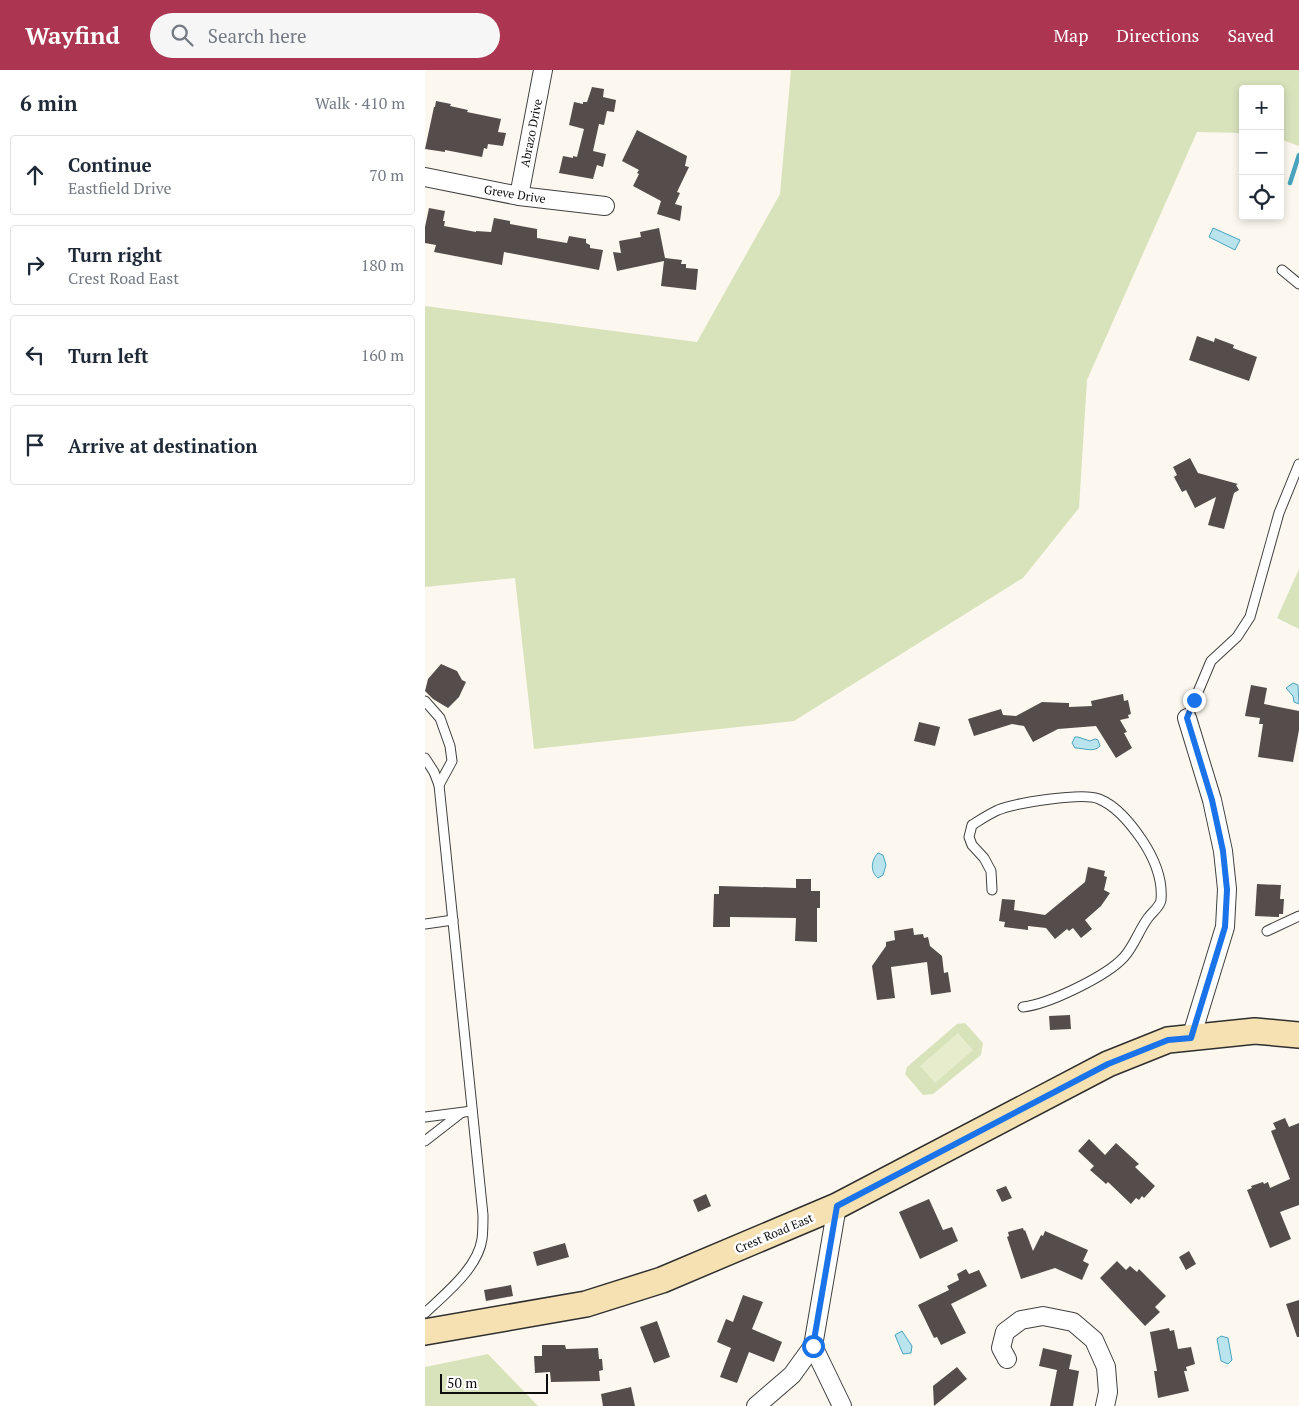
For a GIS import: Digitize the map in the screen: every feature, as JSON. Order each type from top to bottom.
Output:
[{"type":"street","name":"Abrazo Drive","points":[[519,196],[543,70]]},
{"type":"street","name":"Greve Drive","points":[[425,177],[519,196],[605,206]]},
{"type":"street","points":[[1187,718],[1212,800],[1223,851],[1227,890],[1225,927],[1191,1038]]},
{"type":"street","name":"Crest Road East","points":[[425,1332],[586,1304],[662,1280],[837,1206],[1108,1064],[1168,1040],[1255,1031],[1299,1035]]},
{"type":"street","points":[[756,1406],[792,1375],[813,1346],[837,1206]]},
{"type":"street","points":[[1007,1359],[1001,1348],[1005,1332],[1021,1320],[1043,1316],[1073,1322],[1094,1340],[1106,1367],[1108,1392],[1105,1406]]},
{"type":"street","points":[[813,1346],[842,1406]]},
{"type":"lane","points":[[1282,270],[1299,284]]},
{"type":"lane","points":[[1187,718],[1211,661],[1237,637],[1250,616],[1279,513],[1299,464]]},
{"type":"lane","points":[[425,701],[440,718],[452,761],[439,786]]},
{"type":"lane","points":[[425,758],[434,772],[439,786],[483,1215],[482,1240],[472,1262],[459,1280],[425,1313]]},
{"type":"lane","points":[[992,890],[991,870],[984,858],[972,845],[969,836],[972,825],[999,810],[1033,802],[1075,797],[1096,797],[1111,804],[1134,828],[1153,857],[1161,885],[1161,903],[1147,918],[1124,957],[1092,980],[1032,1006],[1023,1006]]},
{"type":"lane","points":[[1267,931],[1299,916]]},
{"type":"lane","points":[[425,924],[453,920]]},
{"type":"lane","points":[[425,1117],[472,1111]]},
{"type":"lane","points":[[425,1141],[461,1112]]},
{"type":"green space","points":[[791,70],[1299,70],[1299,146],[1284,140],[1284,85],[1239,85],[1239,133],[1197,132],[1087,380],[1079,508],[1023,578],[794,721],[534,749],[515,578],[425,587],[425,306],[697,342],[780,194]]},
{"type":"green space","points":[[1299,569],[1299,629],[1277,618]]},
{"type":"green space","points":[[965,1023],[983,1043],[981,1055],[933,1094],[923,1095],[905,1074],[907,1067],[957,1024]]},
{"type":"green space","points":[[958,1033],[973,1050],[935,1083],[920,1066]]},
{"type":"green space","points":[[488,1354],[538,1406],[425,1406],[425,1367]]},
{"type":"water","points":[[1213,228],[1240,240],[1235,250],[1209,237]]},
{"type":"water","points":[[1293,683],[1298,685],[1299,704],[1294,702],[1293,696],[1286,688]]},
{"type":"water","points":[[1075,737],[1090,741],[1098,740],[1100,746],[1092,750],[1075,748],[1072,743]]},
{"type":"water","points":[[878,853],[883,855],[886,865],[883,875],[878,878],[872,866]]},
{"type":"water","points":[[902,1331],[912,1346],[911,1353],[903,1354],[895,1335]]},
{"type":"water","points":[[1221,1336],[1228,1338],[1232,1360],[1228,1364],[1221,1361],[1217,1339]]},
{"type":"building","points":[[592,87],[604,89],[603,97],[616,100],[614,112],[607,111],[604,125],[599,124],[593,151],[606,154],[603,167],[597,165],[593,179],[559,173],[563,156],[577,157],[584,129],[569,125],[574,102],[583,104],[583,102],[587,102]]},
{"type":"building","points":[[436,101],[468,110],[467,112],[501,119],[498,132],[506,133],[503,146],[488,144],[487,149],[484,148],[482,157],[445,150],[445,152],[425,149]]},
{"type":"building","points":[[637,130],[687,156],[685,166],[689,167],[677,192],[680,193],[675,204],[682,206],[680,221],[657,214],[661,201],[633,186],[639,170],[622,161]]},
{"type":"building","points":[[429,208],[445,211],[444,226],[476,232],[491,232],[494,218],[510,221],[510,224],[537,229],[537,238],[567,243],[569,236],[586,239],[586,243],[590,245],[590,248],[603,250],[599,270],[504,252],[502,265],[434,252],[436,245],[425,243],[425,227]]},
{"type":"building","points":[[659,228],[665,258],[682,260],[681,264],[686,264],[686,268],[698,269],[696,290],[661,286],[664,261],[617,271],[613,252],[621,253],[619,241],[641,237],[640,232]]},
{"type":"building","points":[[1197,336],[1214,342],[1215,338],[1234,345],[1233,348],[1257,357],[1249,381],[1189,360]]},
{"type":"building","points":[[1190,458],[1198,473],[1238,484],[1236,485],[1239,490],[1234,493],[1224,529],[1208,525],[1216,497],[1195,508],[1186,490],[1182,492],[1174,477],[1177,475],[1173,467]]},
{"type":"building","points":[[441,664],[457,671],[462,680],[466,682],[459,697],[448,708],[433,699],[425,691],[428,679]]},
{"type":"building","points":[[1251,685],[1267,688],[1264,704],[1299,711],[1299,730],[1293,762],[1258,757],[1263,724],[1259,724],[1260,718],[1245,716]]},
{"type":"building","points":[[1123,694],[1124,701],[1128,700],[1131,714],[1128,715],[1129,718],[1120,720],[1127,732],[1124,733],[1132,748],[1116,758],[1096,726],[1058,729],[1033,742],[1024,726],[1012,724],[974,736],[968,719],[1001,709],[1003,715],[1016,716],[1042,702],[1069,703],[1069,707],[1092,706],[1091,701]]},
{"type":"building","points":[[919,722],[940,727],[935,746],[914,741]]},
{"type":"building","points":[[1088,867],[1105,871],[1104,876],[1107,877],[1104,890],[1110,893],[1101,906],[1085,920],[1092,929],[1081,938],[1073,928],[1069,931],[1067,929],[1055,939],[1046,928],[1028,926],[1028,930],[1004,927],[1005,922],[999,921],[1002,899],[1015,900],[1014,910],[1045,915],[1085,882]]},
{"type":"building","points":[[796,879],[811,879],[811,891],[820,891],[820,908],[817,908],[817,942],[795,941],[796,918],[730,917],[730,927],[713,927],[714,894],[719,894],[719,886],[796,888]]},
{"type":"building","points":[[1257,884],[1281,885],[1280,899],[1284,899],[1283,914],[1279,914],[1279,917],[1255,916]]},
{"type":"building","points":[[913,928],[914,935],[923,934],[924,938],[928,937],[930,946],[942,956],[944,973],[948,972],[951,992],[931,995],[927,962],[891,967],[895,998],[877,1000],[872,966],[886,946],[886,942],[895,940],[894,931]]},
{"type":"building","points":[[1070,1015],[1071,1029],[1050,1030],[1049,1016]]},
{"type":"building","points":[[1285,1118],[1289,1127],[1299,1123],[1299,1205],[1280,1212],[1291,1239],[1270,1248],[1247,1190],[1252,1188],[1251,1186],[1263,1182],[1264,1184],[1268,1182],[1270,1188],[1290,1179],[1271,1131],[1276,1129],[1273,1123]]},
{"type":"building","points":[[1089,1139],[1105,1155],[1116,1143],[1139,1164],[1135,1167],[1155,1186],[1144,1198],[1142,1196],[1139,1200],[1136,1198],[1131,1204],[1108,1182],[1106,1184],[1090,1170],[1094,1166],[1078,1151]]},
{"type":"building","points":[[1006,1186],[1012,1198],[1002,1202],[996,1190]]},
{"type":"building","points":[[706,1194],[711,1206],[698,1212],[693,1200]]},
{"type":"building","points":[[929,1199],[943,1230],[952,1227],[958,1241],[920,1259],[899,1212]]},
{"type":"building","points":[[1023,1228],[1033,1251],[1045,1231],[1088,1250],[1083,1261],[1089,1264],[1082,1280],[1055,1268],[1021,1279],[1007,1237],[1009,1236],[1008,1232]]},
{"type":"building","points":[[565,1243],[569,1257],[537,1266],[533,1252]]},
{"type":"building","points":[[1189,1251],[1196,1264],[1186,1270],[1179,1257]]},
{"type":"building","points":[[1117,1261],[1126,1270],[1130,1266],[1137,1272],[1139,1269],[1166,1296],[1155,1307],[1160,1312],[1145,1326],[1100,1278]]},
{"type":"building","points":[[966,1269],[969,1274],[979,1270],[987,1286],[951,1304],[966,1333],[941,1345],[937,1337],[934,1338],[918,1305],[949,1290],[947,1286],[959,1280],[957,1274]]},
{"type":"building","points":[[511,1285],[513,1296],[486,1301],[484,1290]]},
{"type":"building","points":[[743,1295],[763,1302],[752,1329],[782,1342],[774,1362],[749,1352],[737,1383],[720,1377],[731,1348],[717,1342],[726,1319],[733,1322]]},
{"type":"building","points":[[1299,1300],[1299,1337],[1297,1337],[1286,1304]]},
{"type":"building","points":[[657,1321],[670,1357],[654,1363],[640,1327]]},
{"type":"building","points":[[1169,1328],[1170,1331],[1174,1330],[1178,1349],[1191,1347],[1195,1364],[1186,1367],[1187,1371],[1184,1371],[1189,1391],[1158,1398],[1154,1371],[1157,1371],[1150,1332]]},
{"type":"building","points":[[542,1345],[565,1345],[566,1349],[598,1348],[603,1370],[599,1371],[600,1381],[551,1382],[550,1372],[535,1373],[534,1356],[542,1356]]},
{"type":"building","points":[[1043,1348],[1072,1355],[1069,1369],[1079,1371],[1073,1406],[1050,1406],[1057,1370],[1039,1366]]},
{"type":"building","points":[[957,1367],[967,1379],[934,1406],[933,1386]]},
{"type":"building","points":[[631,1387],[635,1406],[603,1406],[601,1394]]},
{"type":"waterway","points":[[1290,183],[1299,155]]},
{"type":"route","points":[[813,1346],[837,1206],[1108,1064],[1168,1040],[1191,1038],[1225,927],[1227,890],[1223,851],[1212,800],[1187,718],[1194,700]]}]
